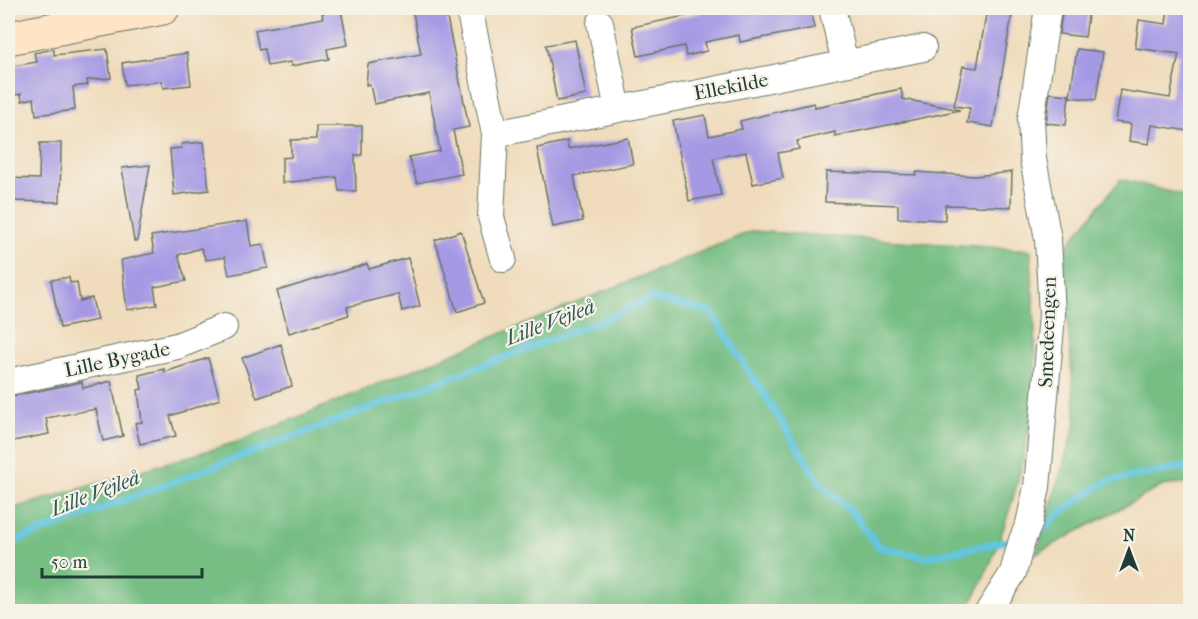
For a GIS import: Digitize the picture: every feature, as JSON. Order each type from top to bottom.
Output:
[{"type":"street","points":[[8,38],[163,8]]},
{"type":"street","points":[[469,8],[495,134],[491,217],[503,259]]},
{"type":"street","points":[[832,8],[845,63]]},
{"type":"street","name":"Smedeengen","points":[[988,612],[1013,573],[1029,524],[1037,487],[1052,315],[1048,239],[1033,159],[1031,118],[1048,8]]},
{"type":"street","points":[[600,22],[618,109]]},
{"type":"street","name":"Ellekilde","points":[[495,134],[923,48]]},
{"type":"street","name":"Lille Bygade","points":[[8,382],[177,346],[224,327]]},
{"type":"green space","points":[[1121,179],[1190,197],[1190,482],[1162,486],[1036,554],[1076,423],[1062,252]]},
{"type":"green space","points":[[752,231],[1031,250],[1035,369],[1026,442],[1012,503],[1002,533],[979,588],[966,611],[8,612],[8,510],[237,442]]},
{"type":"building","points":[[412,8],[445,8],[469,127],[453,130],[462,174],[417,183],[409,157],[440,151],[429,93],[374,104],[370,84],[366,85],[368,64],[421,54]]},
{"type":"building","points":[[699,8],[810,8],[814,28],[740,42],[739,35],[705,42],[707,51],[686,56],[684,46],[638,56],[632,27],[700,13]]},
{"type":"building","points":[[1063,8],[1089,8],[1085,37],[1059,34]]},
{"type":"building","points":[[1168,8],[1191,8],[1191,78],[1186,100],[1191,101],[1188,131],[1152,125],[1149,144],[1129,141],[1131,124],[1115,122],[1120,90],[1170,98],[1179,54],[1135,48],[1139,20],[1166,24]]},
{"type":"building","points":[[987,9],[1012,14],[993,127],[967,123],[970,108],[954,106],[963,66],[977,68]]},
{"type":"building","points":[[341,10],[348,45],[327,49],[329,59],[291,66],[291,62],[267,66],[264,49],[259,50],[255,30],[323,18],[322,13]]},
{"type":"building","points":[[575,40],[586,95],[557,101],[546,45]]},
{"type":"building","points":[[54,49],[54,55],[107,49],[111,78],[87,80],[88,85],[73,87],[75,110],[36,115],[34,98],[22,101],[21,94],[8,96],[8,67],[37,62],[34,53]]},
{"type":"building","points":[[1077,49],[1103,52],[1096,100],[1070,97]]},
{"type":"building","points":[[187,53],[191,85],[163,88],[162,81],[125,85],[122,63]]},
{"type":"building","points":[[901,89],[903,99],[960,110],[835,136],[835,132],[797,141],[799,149],[778,153],[783,178],[753,184],[746,152],[713,158],[721,195],[689,201],[673,121],[705,115],[709,136],[742,129],[740,121],[814,103],[815,107]]},
{"type":"building","points":[[1050,93],[1069,95],[1066,125],[1046,123]]},
{"type":"building","points":[[316,126],[362,126],[362,155],[355,155],[356,191],[339,191],[337,177],[282,183],[282,158],[291,157],[291,140],[316,139]]},
{"type":"building","points":[[628,138],[633,164],[574,176],[583,221],[553,227],[537,148],[567,141],[568,149]]},
{"type":"building","points":[[204,142],[209,190],[174,195],[170,149],[182,148],[181,144]]},
{"type":"building","points":[[40,143],[61,143],[60,202],[8,201],[8,178],[39,179]]},
{"type":"building","points":[[150,165],[137,241],[134,241],[122,168]]},
{"type":"building","points":[[826,172],[916,175],[916,172],[975,176],[1012,172],[1011,207],[945,205],[945,220],[898,218],[898,205],[825,202]]},
{"type":"building","points":[[247,221],[251,246],[263,244],[268,268],[229,275],[225,257],[206,260],[201,248],[178,255],[186,281],[154,287],[157,305],[127,310],[121,260],[154,253],[151,236]]},
{"type":"building","points":[[461,231],[484,303],[457,312],[435,240]]},
{"type":"building","points":[[408,258],[420,306],[402,311],[398,294],[347,307],[349,315],[289,333],[277,291],[367,264],[369,269]]},
{"type":"building","points":[[69,277],[70,283],[77,282],[80,301],[92,298],[97,320],[60,328],[51,280]]},
{"type":"building","points":[[281,344],[292,386],[257,398],[242,358]]},
{"type":"building","points":[[208,358],[220,399],[170,416],[176,436],[140,444],[135,423],[142,422],[138,390],[142,389],[139,375],[164,369],[165,372]]},
{"type":"building","points":[[111,381],[123,436],[103,441],[96,409],[46,418],[49,434],[8,442],[8,397],[82,382],[83,388]]},
{"type":"waterway","name":"Lille Vejleå","points":[[8,544],[601,321],[651,298],[711,312],[822,485],[849,509],[879,547],[926,557],[1007,541]]},
{"type":"waterway","name":"Lille Vejleå","points":[[1032,536],[1037,535],[1062,511],[1107,481],[1190,466]]}]
